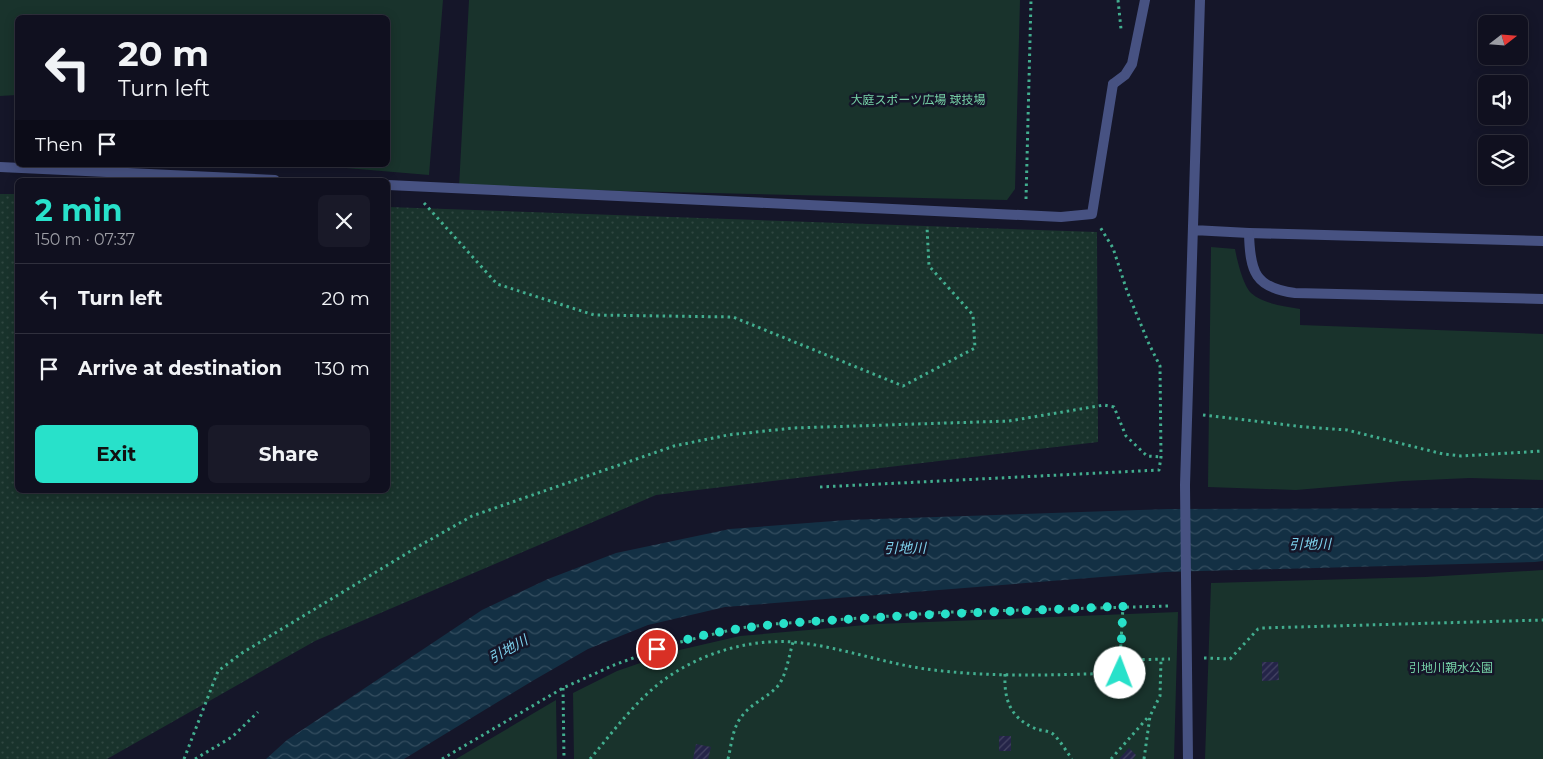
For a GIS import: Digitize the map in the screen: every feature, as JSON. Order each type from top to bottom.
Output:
[{"type":"street","points":[[390,185],[1061,217],[1092,214],[1113,84],[1125,74],[1132,64],[1145,0]]},
{"type":"street","points":[[1188,759],[1185,485],[1200,0]]},
{"type":"street","points":[[0,167],[233,178]]},
{"type":"street","points":[[1193,230],[1543,241]]},
{"type":"street","points":[[1249,233],[1253,266],[1262,283],[1278,291],[1295,294],[1543,299]]},
{"type":"path","points":[[1026,201],[1031,0]]},
{"type":"path","points":[[408,186],[498,284],[594,314],[733,318],[903,386],[975,348],[973,315],[929,266],[927,210]]},
{"type":"path","points":[[820,487],[1159,470],[1161,457],[1160,366],[1148,344],[1127,291],[1114,248],[1092,214]]},
{"type":"path","points":[[184,759],[218,671],[242,653],[472,516],[674,446],[728,435],[784,429],[1009,421],[1104,405],[1114,407],[1126,436],[1147,456],[1161,457]]},
{"type":"path","points":[[1188,413],[1347,430],[1443,454],[1461,456],[1543,451]]},
{"type":"path","points":[[442,759],[563,688],[614,665],[672,644],[739,628],[940,613],[1123,606],[1167,605],[1187,612]]},
{"type":"path","points":[[590,759],[635,706],[664,680],[713,653],[762,642],[793,642],[920,668],[973,674],[1120,673],[1123,606]]},
{"type":"path","points":[[1120,660],[1161,660],[1187,657],[1230,659],[1258,629],[1262,628],[1543,620]]},
{"type":"path","points":[[728,759],[737,723],[750,706],[779,684],[786,668],[793,642]]},
{"type":"path","points":[[1111,759],[1150,716],[1160,696],[1161,660]]},
{"type":"path","points":[[1005,674],[1004,689],[1007,702],[1014,714],[1034,728],[1051,732],[1072,759]]},
{"type":"path","points":[[563,688],[564,759]]},
{"type":"path","points":[[195,759],[232,737],[258,712]]},
{"type":"path","points":[[1144,759],[1150,716]]},
{"type":"green space","points":[[0,0],[443,0],[429,175],[344,167],[390,167],[390,15],[15,15],[15,95],[0,96]]},
{"type":"green space","name":"大庭スポーツ広場 球技場","points":[[469,0],[1020,0],[1015,189],[1007,200],[459,187]]},
{"type":"green space","points":[[0,194],[15,194],[15,493],[390,493],[390,207],[1097,232],[1098,442],[656,495],[315,641],[107,759],[0,759]]},
{"type":"green space","points":[[1211,247],[1235,249],[1243,278],[1251,293],[1261,300],[1300,309],[1300,325],[1543,334],[1543,480],[1470,478],[1403,481],[1296,490],[1208,487]]},
{"type":"green space","name":"引地川親水公園","points":[[1543,570],[1543,759],[1205,759],[1211,583],[1425,577]]},
{"type":"green space","points":[[1178,612],[1174,759],[574,759],[573,693],[617,671],[675,651],[740,636],[877,624]]},
{"type":"green space","points":[[556,700],[557,759],[456,759]]},
{"type":"water","name":"引地川","points":[[1543,508],[1543,561],[1535,562],[1165,572],[725,607],[648,625],[588,649],[404,759],[266,759],[287,740],[482,610],[548,579],[616,553],[730,529],[847,520],[1168,509]]},
{"type":"building","points":[[1262,662],[1278,662],[1279,680],[1262,681]]},
{"type":"building","points":[[999,736],[1011,736],[1011,751],[999,751]]},
{"type":"building","points":[[696,744],[711,747],[708,759],[693,759]]},
{"type":"building","points":[[1129,748],[1136,755],[1133,759],[1119,759]]},
{"type":"route","points":[[657,649],[739,628],[774,624],[949,612],[1123,606],[1120,673]]}]
